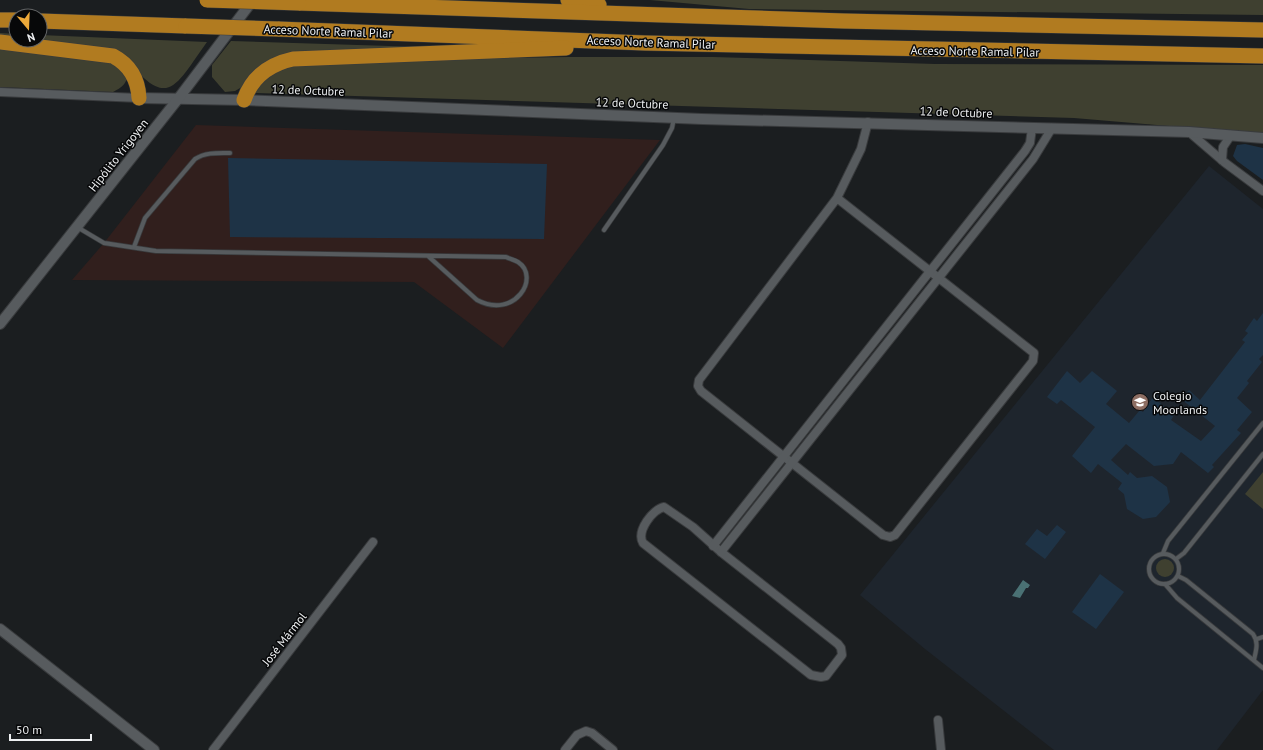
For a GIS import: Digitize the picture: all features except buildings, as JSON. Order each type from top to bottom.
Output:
[{"type":"highway","points":[[207,0],[663,15],[1263,30]]},
{"type":"highway","points":[[568,0],[663,15]]},
{"type":"highway","name":"Acceso Norte Ramal Pilar","points":[[48,21],[645,43],[1263,56]]},
{"type":"highway","points":[[0,42],[113,56],[130,69],[137,84],[139,98]]},
{"type":"highway","points":[[244,100],[250,86],[260,74],[276,64],[293,59],[520,51],[645,43]]},
{"type":"street","name":"Hipólito Yrigoyen","points":[[1,322],[178,99],[253,0]]},
{"type":"street","name":"12 de Octubre","points":[[0,92],[139,98],[244,100],[674,118],[868,122],[1189,132],[1263,138]]},
{"type":"street","points":[[837,198],[1032,349],[1035,357],[895,534],[890,537],[883,535],[701,391],[698,386],[699,380],[837,198],[861,149],[868,122]]},
{"type":"street","points":[[713,546],[1028,147],[1032,128]]},
{"type":"street","points":[[721,552],[938,276],[1033,159],[1052,128]]},
{"type":"street","points":[[1189,132],[1222,160],[1263,191]]},
{"type":"street","points":[[1222,160],[1223,147],[1231,135]]},
{"type":"street","points":[[664,507],[693,527],[721,552],[842,648],[842,655],[826,676],[821,677],[810,675],[642,542],[640,534],[657,510],[664,507]]},
{"type":"street","name":"José Mármol","points":[[213,750],[373,542]]},
{"type":"street","points":[[0,629],[154,750]]},
{"type":"street","points":[[938,720],[941,750]]},
{"type":"street","points":[[565,750],[577,735],[586,731],[592,733],[613,750]]},
{"type":"lane","points":[[604,230],[664,145],[672,128],[674,118]]},
{"type":"lane","points":[[134,247],[145,218],[195,159],[202,154],[230,153]]},
{"type":"lane","points":[[77,227],[104,244],[156,250],[506,257],[519,262],[525,271],[526,281],[524,288],[512,303],[500,306],[486,305],[477,300],[428,256]]},
{"type":"lane","points":[[1263,423],[1168,542],[1163,553],[1153,558],[1150,562],[1149,572],[1155,581],[1165,584],[1177,598],[1263,668]]},
{"type":"lane","points":[[1176,559],[1184,552],[1263,454]]},
{"type":"lane","points":[[1163,553],[1176,559],[1180,568],[1178,576],[1174,581],[1165,584]]},
{"type":"lane","points":[[1178,576],[1186,580],[1248,628],[1257,639],[1254,660]]},
{"type":"lane","points":[[1257,639],[1263,637]]},
{"type":"shaded area","points":[[196,125],[660,140],[503,348],[414,282],[72,280],[104,243]]},
{"type":"shaded area","name":"Colegio Moorlands","points":[[1209,166],[1263,209],[1263,690],[1217,750],[1054,750],[925,649],[860,595]]},
{"type":"green space","points":[[650,0],[1263,0],[1263,15],[749,9]]},
{"type":"green space","points":[[0,33],[8,34],[8,40],[0,39]]},
{"type":"green space","points":[[48,35],[207,42],[178,81],[170,87],[161,88],[151,83],[139,73],[124,56],[48,46]]},
{"type":"green space","points":[[231,41],[454,48],[299,54],[235,91],[225,92],[212,77],[212,65]]},
{"type":"green space","points":[[0,49],[115,61],[128,74],[123,85],[113,92],[0,87]]},
{"type":"green space","points":[[567,57],[713,57],[935,64],[1263,65],[1263,134],[1074,118],[256,93],[254,85],[276,69],[332,61]]},
{"type":"green space","points":[[1263,472],[1263,509],[1245,494]]},
{"type":"green space","points":[[1165,559],[1171,562],[1174,568],[1171,574],[1165,577],[1159,574],[1156,568],[1159,562]]},
{"type":"water","points":[[1023,580],[1030,585],[1028,588],[1026,588],[1020,598],[1012,596]]},
{"type":"place","name":"Colegio Moorlands","points":[[1140,402]]}]
